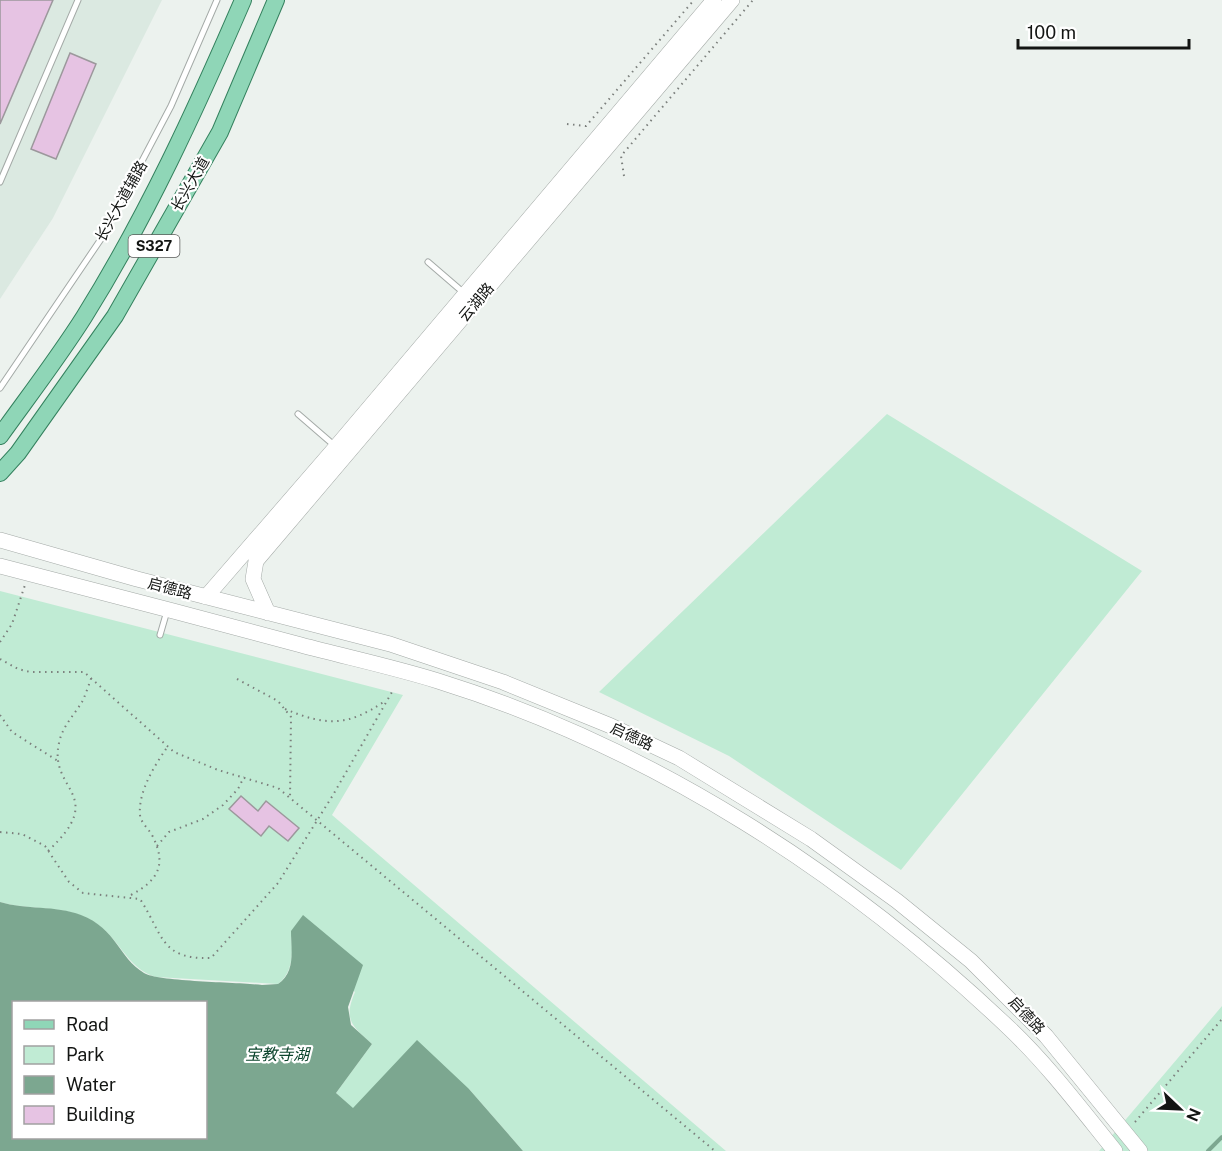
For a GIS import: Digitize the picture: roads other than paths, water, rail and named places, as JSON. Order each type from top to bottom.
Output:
[{"type":"main road","name":"长兴大道","points":[[0,436],[83,318],[134,230],[187,130],[243,0]]},
{"type":"main road","name":"长兴大道","points":[[0,473],[18,453],[115,315],[220,132],[276,0]]},
{"type":"main road","name":"云湖路","points":[[206,597],[714,0]]},
{"type":"main road","name":"云湖路","points":[[268,613],[253,579],[256,561],[732,0]]},
{"type":"main road","name":"启德路","points":[[0,540],[206,597],[390,644],[503,682],[611,726],[679,758],[811,839],[897,902],[980,969],[1049,1040],[1140,1151]]},
{"type":"main road","points":[[15,570],[21,546]]},
{"type":"main road","name":"启德路","points":[[15,570],[439,681],[523,713],[680,784],[801,860],[890,925],[1010,1029],[1034,1054],[1114,1151]]},
{"type":"main road","points":[[1034,1054],[1049,1040]]},
{"type":"lane","points":[[0,182],[78,0]]},
{"type":"lane","name":"长兴大道辅路","points":[[0,388],[101,239],[171,106],[217,0]]},
{"type":"lane","points":[[428,262],[465,294]]},
{"type":"lane","points":[[298,414],[336,447]]},
{"type":"lane","points":[[160,635],[168,610]]},
{"type":"water","name":"宝教寺湖","points":[[0,902],[81,915],[102,928],[135,966],[152,976],[262,985],[278,984],[288,973],[291,960],[291,931],[303,915],[363,965],[348,1007],[351,1025],[372,1044],[336,1093],[353,1108],[417,1040],[469,1089],[523,1151],[0,1151]]},
{"type":"waterway","points":[[1208,1151],[1222,1137]]}]
